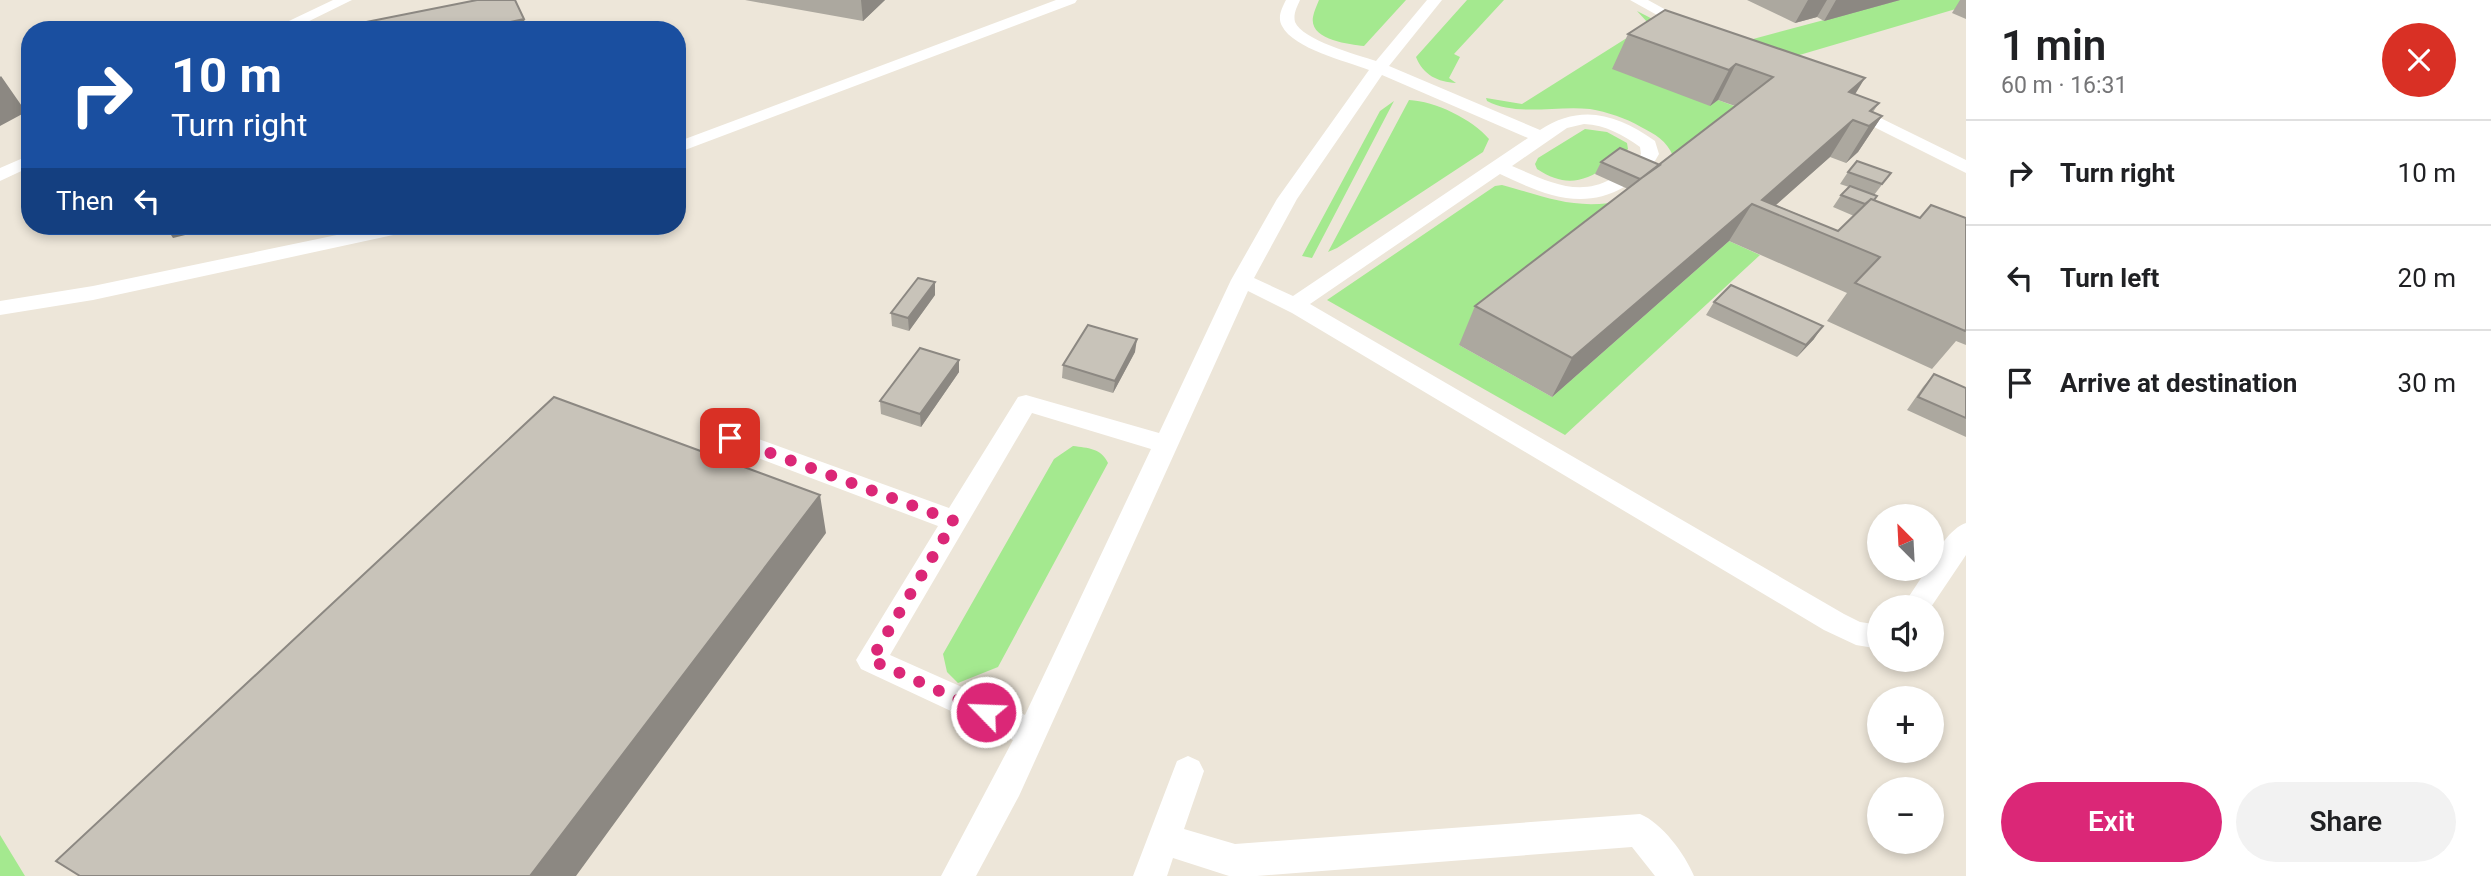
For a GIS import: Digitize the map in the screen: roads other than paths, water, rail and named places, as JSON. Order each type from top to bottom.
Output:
[{"type":"lane","points":[[298,21],[345,0]]},
{"type":"lane","points":[[686,145],[1070,0]]},
{"type":"lane","points":[[1293,0],[1287,13],[1288,24],[1297,34],[1319,46],[1379,68],[1542,138]]},
{"type":"lane","points":[[958,876],[1008,785],[1242,280],[1287,199],[1379,68],[1435,0]]},
{"type":"lane","points":[[1637,0],[1710,37]]},
{"type":"lane","points":[[1832,99],[1966,167]]},
{"type":"lane","points":[[1294,305],[1542,138],[1574,119],[1601,120],[1631,132],[1649,145],[1650,153],[1641,166],[1613,187],[1587,195],[1555,190],[1500,167]]},
{"type":"lane","points":[[0,175],[21,164]]},
{"type":"lane","points":[[0,308],[93,293],[365,235]]},
{"type":"lane","points":[[1242,280],[1294,305],[1834,622],[1856,633],[1867,635]]},
{"type":"lane","points":[[1031,733],[871,660],[1026,403],[1166,444]]},
{"type":"lane","points":[[730,438],[954,521]]},
{"type":"lane","points":[[1924,595],[1966,533]]},
{"type":"lane","points":[[1150,876],[1188,771]]},
{"type":"lane","points":[[1163,839],[1235,861],[1640,831],[1677,876]]}]
